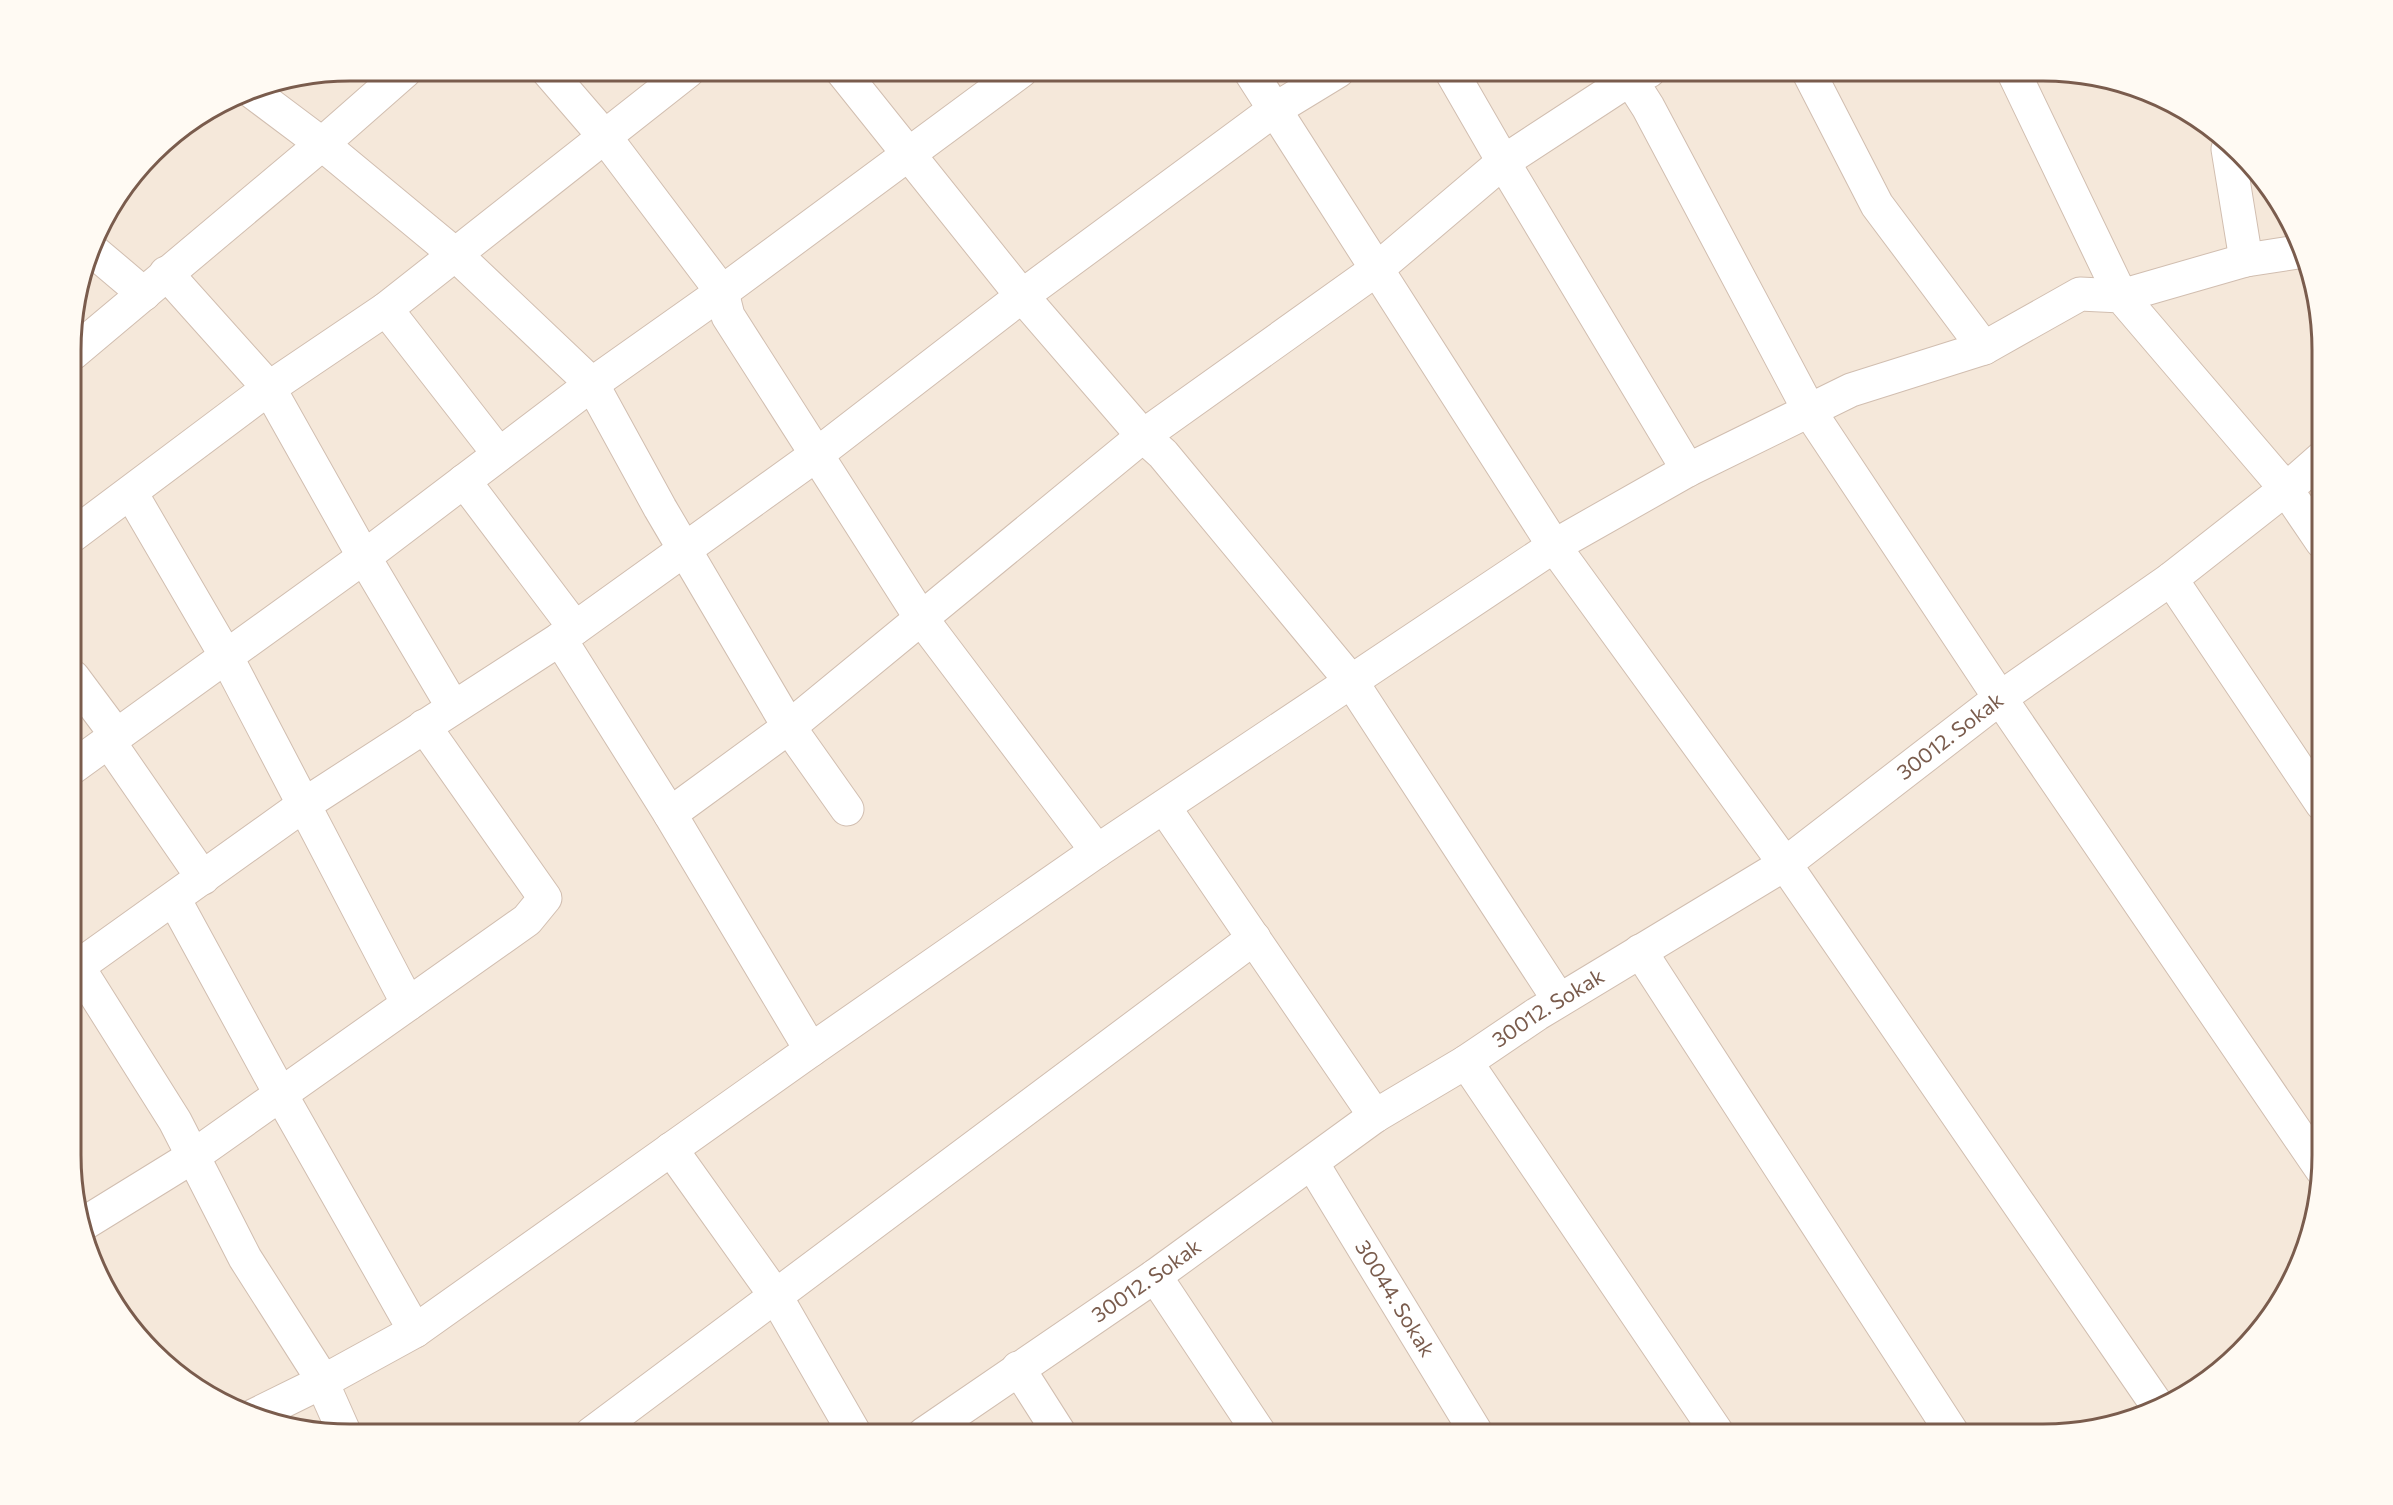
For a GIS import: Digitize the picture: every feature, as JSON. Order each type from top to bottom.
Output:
[{"type":"street","points":[[81,345],[322,144],[393,81]]},
{"type":"street","points":[[557,81],[605,137],[722,292],[728,316],[921,618],[1097,851]]},
{"type":"street","points":[[81,529],[269,388],[386,309],[674,81]]},
{"type":"street","points":[[851,81],[1022,296],[1143,436],[1163,454],[1351,681],[1559,1000]]},
{"type":"street","points":[[81,761],[364,557],[592,384],[722,292],[1006,81]]},
{"type":"street","points":[[1257,81],[1554,546],[1785,864],[2154,1400]]},
{"type":"street","points":[[81,961],[174,899],[305,804],[568,634],[816,454],[1022,296],[1274,110],[1320,81]]},
{"type":"street","points":[[1457,81],[1503,162],[1688,470]]},
{"type":"street","points":[[670,814],[789,727],[1143,436],[1377,269],[1503,162],[1623,81]]},
{"type":"street","points":[[1638,81],[1648,107],[1810,412],[2000,698],[2312,1155]]},
{"type":"street","points":[[1814,81],[1877,205],[1984,348]]},
{"type":"street","points":[[2018,81],[2121,296],[2286,489],[2312,527]]},
{"type":"street","points":[[259,97],[322,144],[456,255],[592,384],[660,508],[789,727],[847,809]]},
{"type":"street","points":[[2229,156],[2246,260]]},
{"type":"street","points":[[264,1410],[415,1331],[811,1050],[1097,851],[1554,546],[1688,470],[1851,390],[1984,348],[2080,294],[2121,296],[2246,260],[2294,253]]},
{"type":"street","points":[[99,254],[155,284],[269,388],[364,557],[453,707]]},
{"type":"street","points":[[386,309],[499,454]]},
{"type":"street","name":"30012. Sokak","points":[[938,1424],[1155,1275],[1312,1164],[1375,1116],[1466,1062],[1559,1000],[1785,864],[2000,698],[2170,579],[2312,467]]},
{"type":"street","points":[[464,482],[568,634],[670,814],[811,1050]]},
{"type":"street","points":[[131,493],[226,656],[408,1004]]},
{"type":"street","points":[[2170,579],[2312,789]]},
{"type":"street","points":[[81,689],[203,878]]},
{"type":"street","points":[[89,1220],[192,1157],[281,1095],[527,920],[545,898],[424,726]]},
{"type":"street","points":[[1164,807],[1375,1116]]},
{"type":"street","points":[[174,899],[281,1095],[415,1331]]},
{"type":"street","points":[[604,1424],[1254,938]]},
{"type":"street","points":[[1640,951],[1947,1424]]},
{"type":"street","points":[[81,974],[175,1121],[245,1258],[322,1382],[340,1423]]},
{"type":"street","points":[[1466,1062],[1711,1424]]},
{"type":"street","points":[[671,1149],[775,1295],[849,1424]]},
{"type":"street","name":"30044. Sokak","points":[[1312,1164],[1471,1424]]},
{"type":"street","points":[[1155,1275],[1253,1424]]},
{"type":"street","points":[[1018,1368],[1054,1424]]},
{"type":"shaded area","points":[[2043,81],[2078,83],[2130,95],[2193,126],[2221,148],[2245,172],[2267,200],[2298,263],[2310,315],[2312,350],[2312,1155],[2310,1190],[2298,1242],[2267,1305],[2245,1333],[2221,1357],[2178,1388],[2146,1404],[2113,1415],[2078,1422],[2043,1424],[350,1424],[315,1422],[263,1410],[200,1379],[172,1357],[148,1333],[126,1305],[95,1242],[83,1190],[81,1155],[81,350],[83,315],[95,263],[117,215],[148,172],[172,148],[200,126],[247,101],[297,86],[332,82]]}]
